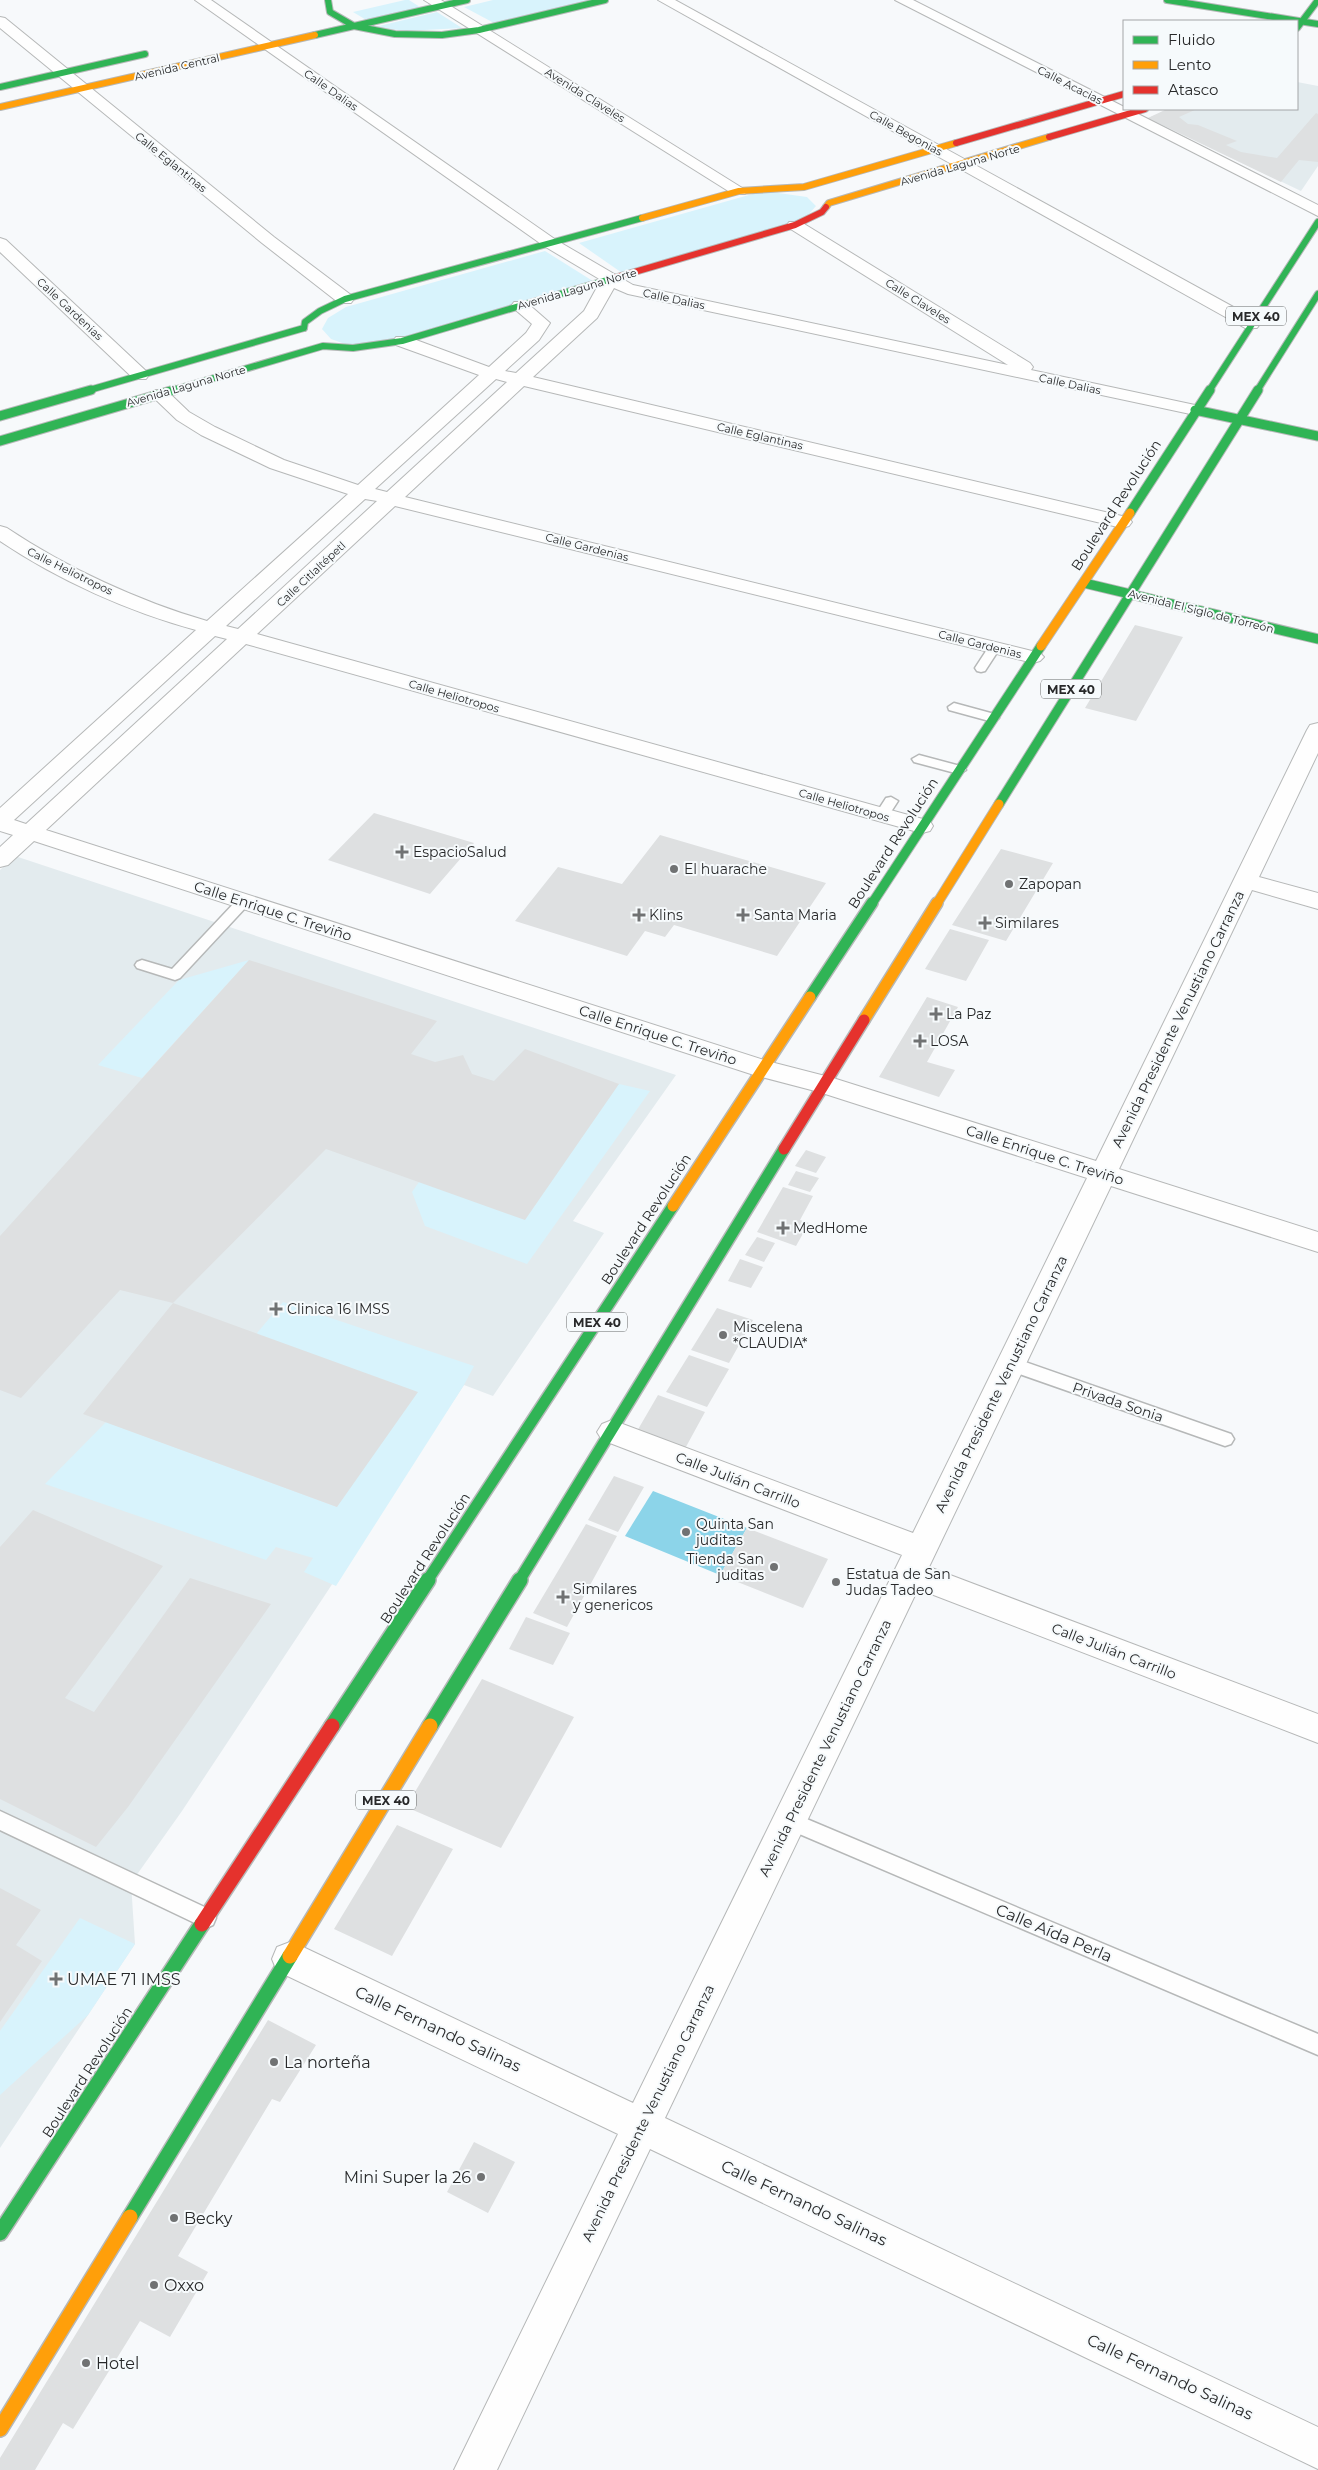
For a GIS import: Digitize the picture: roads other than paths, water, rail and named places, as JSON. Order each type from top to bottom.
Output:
[{"type":"main road","points":[[328,0],[326,13],[348,8]]},
{"type":"main road","name":"Avenida Central","points":[[0,107],[354,26],[436,3],[467,0]]},
{"type":"main road","name":"Avenida Central","points":[[326,13],[354,26],[419,36],[479,30],[605,0]]},
{"type":"main road","points":[[1167,0],[1266,19],[1280,3]]},
{"type":"main road","points":[[1296,6],[1316,6]]},
{"type":"main road","points":[[1300,25],[1316,6]]},
{"type":"main road","points":[[1300,25],[1318,24]]},
{"type":"main road","name":"Avenida Central","points":[[227,36],[265,27]]},
{"type":"main road","name":"Avenida Central","points":[[0,87],[159,51]]},
{"type":"main road","name":"Avenida Laguna Norte","points":[[0,416],[304,328],[305,322],[320,311],[345,299],[739,191],[761,188],[804,187],[1123,94]]},
{"type":"main road","name":"Avenida Laguna Norte","points":[[0,441],[323,346],[366,348],[402,341],[795,225],[822,212],[829,202],[1142,110]]},
{"type":"main road","points":[[804,187],[829,202]]},
{"type":"main road","name":"Boulevard Revolución","points":[[0,2234],[922,826],[1084,583],[1318,222]]},
{"type":"main road","name":"MEX 40","points":[[0,2429],[290,1959],[824,1084],[1318,294]]},
{"type":"main road","points":[[304,328],[323,346]]},
{"type":"main road","points":[[1195,410],[1318,436]]},
{"type":"main road","name":"Avenida El Siglo de Torreón","points":[[1084,583],[1318,639]]},
{"type":"street","name":"Calle Dalias","points":[[202,0],[550,243],[628,289],[1195,410]]},
{"type":"street","name":"Calle Begonias","points":[[665,0],[1251,324]]},
{"type":"street","name":"Calle Acacias","points":[[902,0],[1318,212]]},
{"type":"street","name":"Avenida Claveles","points":[[436,3],[739,191]]},
{"type":"street","name":"Calle Eglantinas","points":[[0,21],[268,240],[345,299]]},
{"type":"street","name":"Calle Claveles","points":[[795,225],[1040,377]]},
{"type":"street","name":"Calle Gardenias","points":[[0,243],[140,375]]},
{"type":"street","name":"Calle Citlaltépetl","points":[[0,860],[591,314],[610,279]]},
{"type":"street","name":"Calle Citlaltépetl","points":[[0,821],[362,492],[538,329],[540,323],[520,306]]},
{"type":"street","name":"Calle Eglantinas","points":[[402,341],[471,368],[1122,522]]},
{"type":"street","name":"Calle Gardenias","points":[[160,394],[183,416],[254,454],[338,486],[1033,657]]},
{"type":"street","name":"Calle Heliotropos","points":[[0,532],[39,558],[90,583],[182,620],[886,808],[922,826]]},
{"type":"street","name":"Avenida Presidente Venustiano Carranza","points":[[475,2470],[1318,730]]},
{"type":"street","name":"Calle Enrique C. Treviño","points":[[0,821],[244,902],[763,1069],[824,1084],[1318,1242]]},
{"type":"street","points":[[1245,881],[1318,901]]},
{"type":"street","name":"Calle Julián Carrillo","points":[[612,1432],[1318,1729]]},
{"type":"street","name":"Calle Fernando Salinas","points":[[290,1959],[1318,2448]]},
{"type":"lane","points":[[981,668],[994,648]]},
{"type":"lane","points":[[954,707],[993,718]]},
{"type":"lane","points":[[919,759],[959,770]]},
{"type":"lane","points":[[142,964],[175,975],[244,902]]},
{"type":"lane","name":"Privada Sonia","points":[[1011,1364],[1225,1439]]},
{"type":"lane","points":[[0,1820],[206,1918]]},
{"type":"lane","name":"Calle Aída Perla","points":[[790,1821],[1318,2045]]},
{"type":"water","name":"Quinta San juditas","points":[[653,1491],[747,1528],[720,1575],[625,1536]]},
{"type":"place","name":"EspacioSalud","points":[[402,852]]},
{"type":"place","name":"El huarache","points":[[674,869]]},
{"type":"place","name":"Zapopan","points":[[1009,884]]},
{"type":"place","name":"Klins","points":[[639,915]]},
{"type":"place","name":"Santa Maria","points":[[743,915]]},
{"type":"place","name":"Similares","points":[[985,923]]},
{"type":"place","name":"La Paz","points":[[936,1014]]},
{"type":"place","name":"LOSA","points":[[920,1041]]},
{"type":"place","name":"MedHome","points":[[783,1228]]},
{"type":"place","name":"Clinica 16 IMSS","points":[[276,1309]]},
{"type":"place","name":"Miscelena *CLAUDIA*","points":[[723,1335]]},
{"type":"place","name":"Quinta San juditas","points":[[686,1532]]},
{"type":"place","name":"Tienda San juditas","points":[[774,1567]]},
{"type":"place","name":"Estatua de San Judas Tadeo","points":[[836,1582]]},
{"type":"place","name":"Similares y genericos","points":[[563,1597]]},
{"type":"place","name":"UMAE 71 IMSS","points":[[56,1979]]},
{"type":"place","name":"La norteña","points":[[274,2062]]},
{"type":"place","name":"Mini Super la 26","points":[[481,2177]]},
{"type":"place","name":"Becky","points":[[174,2218]]},
{"type":"place","name":"Oxxo","points":[[154,2285]]},
{"type":"place","name":"Hotel","points":[[86,2363]]}]
